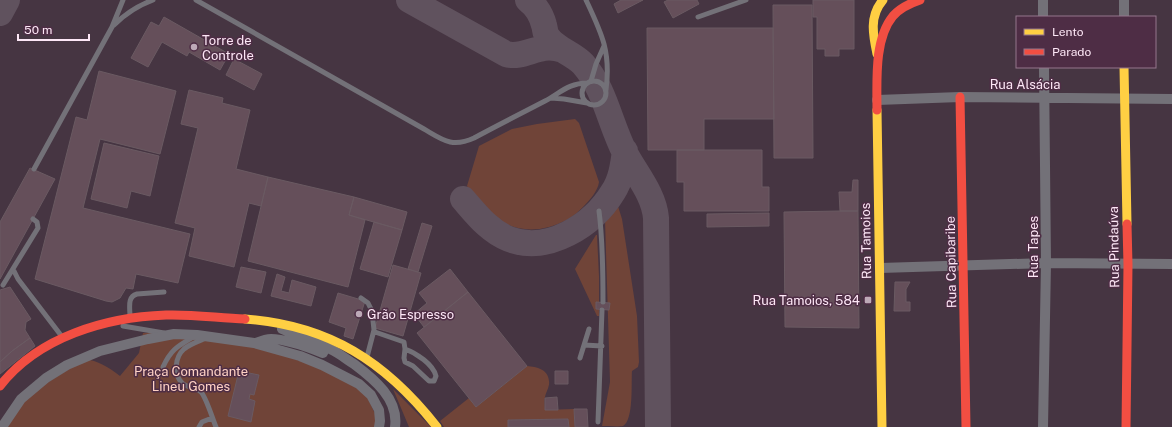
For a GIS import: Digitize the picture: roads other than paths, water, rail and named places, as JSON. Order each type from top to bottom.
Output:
[{"type":"street","points":[[881,1],[882,14],[888,21],[905,4],[920,0]]},
{"type":"street","points":[[1043,0],[1043,16]]},
{"type":"street","points":[[1124,0],[1124,16]]},
{"type":"street","name":"Rua Tamoios","points":[[881,1],[874,15],[872,26],[878,55],[877,100],[882,427]]},
{"type":"street","name":"Rua Tamoios","points":[[878,55],[888,21]]},
{"type":"street","name":"Rua Tapes","points":[[1043,427],[1046,263],[1044,68]]},
{"type":"street","name":"Rua Pindaúva","points":[[1124,68],[1128,264],[1126,427]]},
{"type":"street","name":"Rua Alsácia","points":[[877,100],[960,97],[1172,99]]},
{"type":"street","name":"Rua Capibaribe","points":[[960,97],[966,427]]},
{"type":"street","points":[[880,268],[1046,263],[1172,264]]},
{"type":"street","points":[[0,386],[20,364],[44,348],[96,324],[130,318],[184,315],[256,319],[294,327],[327,339],[367,358],[395,381],[422,408],[438,427]]},
{"type":"street","points":[[256,319],[330,349],[349,361],[377,382],[394,408],[398,424]]},
{"type":"street","points":[[2,427],[21,399],[46,378],[68,365],[100,351],[174,334],[197,335],[254,343],[300,356],[322,365],[365,388],[371,394],[376,402],[380,416],[379,427]]},
{"type":"street","points":[[254,343],[270,339],[278,339],[313,349],[334,358],[349,361]]},
{"type":"lane","points":[[34,169],[112,27],[123,0]]},
{"type":"lane","points":[[112,27],[140,4],[153,0]]},
{"type":"lane","points":[[196,0],[424,130],[441,139],[453,143],[464,142],[474,138],[577,83],[600,82],[606,90]]},
{"type":"lane","points":[[550,98],[596,105],[601,103],[606,95],[608,67],[605,45],[601,31],[586,0]]},
{"type":"lane","points":[[698,17],[746,0]]},
{"type":"lane","points":[[587,103],[582,95],[584,86],[589,82],[605,45]]},
{"type":"lane","points":[[599,211],[602,247],[602,302]]},
{"type":"lane","points":[[3,285],[38,228],[37,222],[33,219]]},
{"type":"lane","points":[[13,269],[18,279],[63,338]]},
{"type":"lane","points":[[130,318],[130,300],[134,295],[164,292]]},
{"type":"lane","points":[[361,298],[368,303],[372,311],[374,332],[367,358]]},
{"type":"lane","points":[[598,422],[602,346],[602,310]]},
{"type":"lane","points":[[123,326],[147,331],[174,334]]},
{"type":"lane","points":[[580,358],[590,329]]},
{"type":"lane","points":[[374,332],[404,342],[405,362],[413,366],[429,381],[434,381],[436,379],[435,372],[422,358],[405,349]]},
{"type":"lane","points":[[163,367],[168,356],[174,350],[197,335]]},
{"type":"lane","points":[[213,337],[198,342],[180,353],[175,370],[182,384],[196,389],[203,394],[216,427]]},
{"type":"lane","points":[[584,345],[602,346]]},
{"type":"lane","points":[[199,427],[202,422],[212,418]]},
{"type":"place","name":"Torre de Controle","points":[[194,47]]},
{"type":"place","name":"Rua Tamoios, 584","points":[[868,300]]},
{"type":"place","name":"Grão Espresso","points":[[359,314]]},
{"type":"park label","name":"Praça Comandante Lineu Gomes","points":[[191,378]]}]
